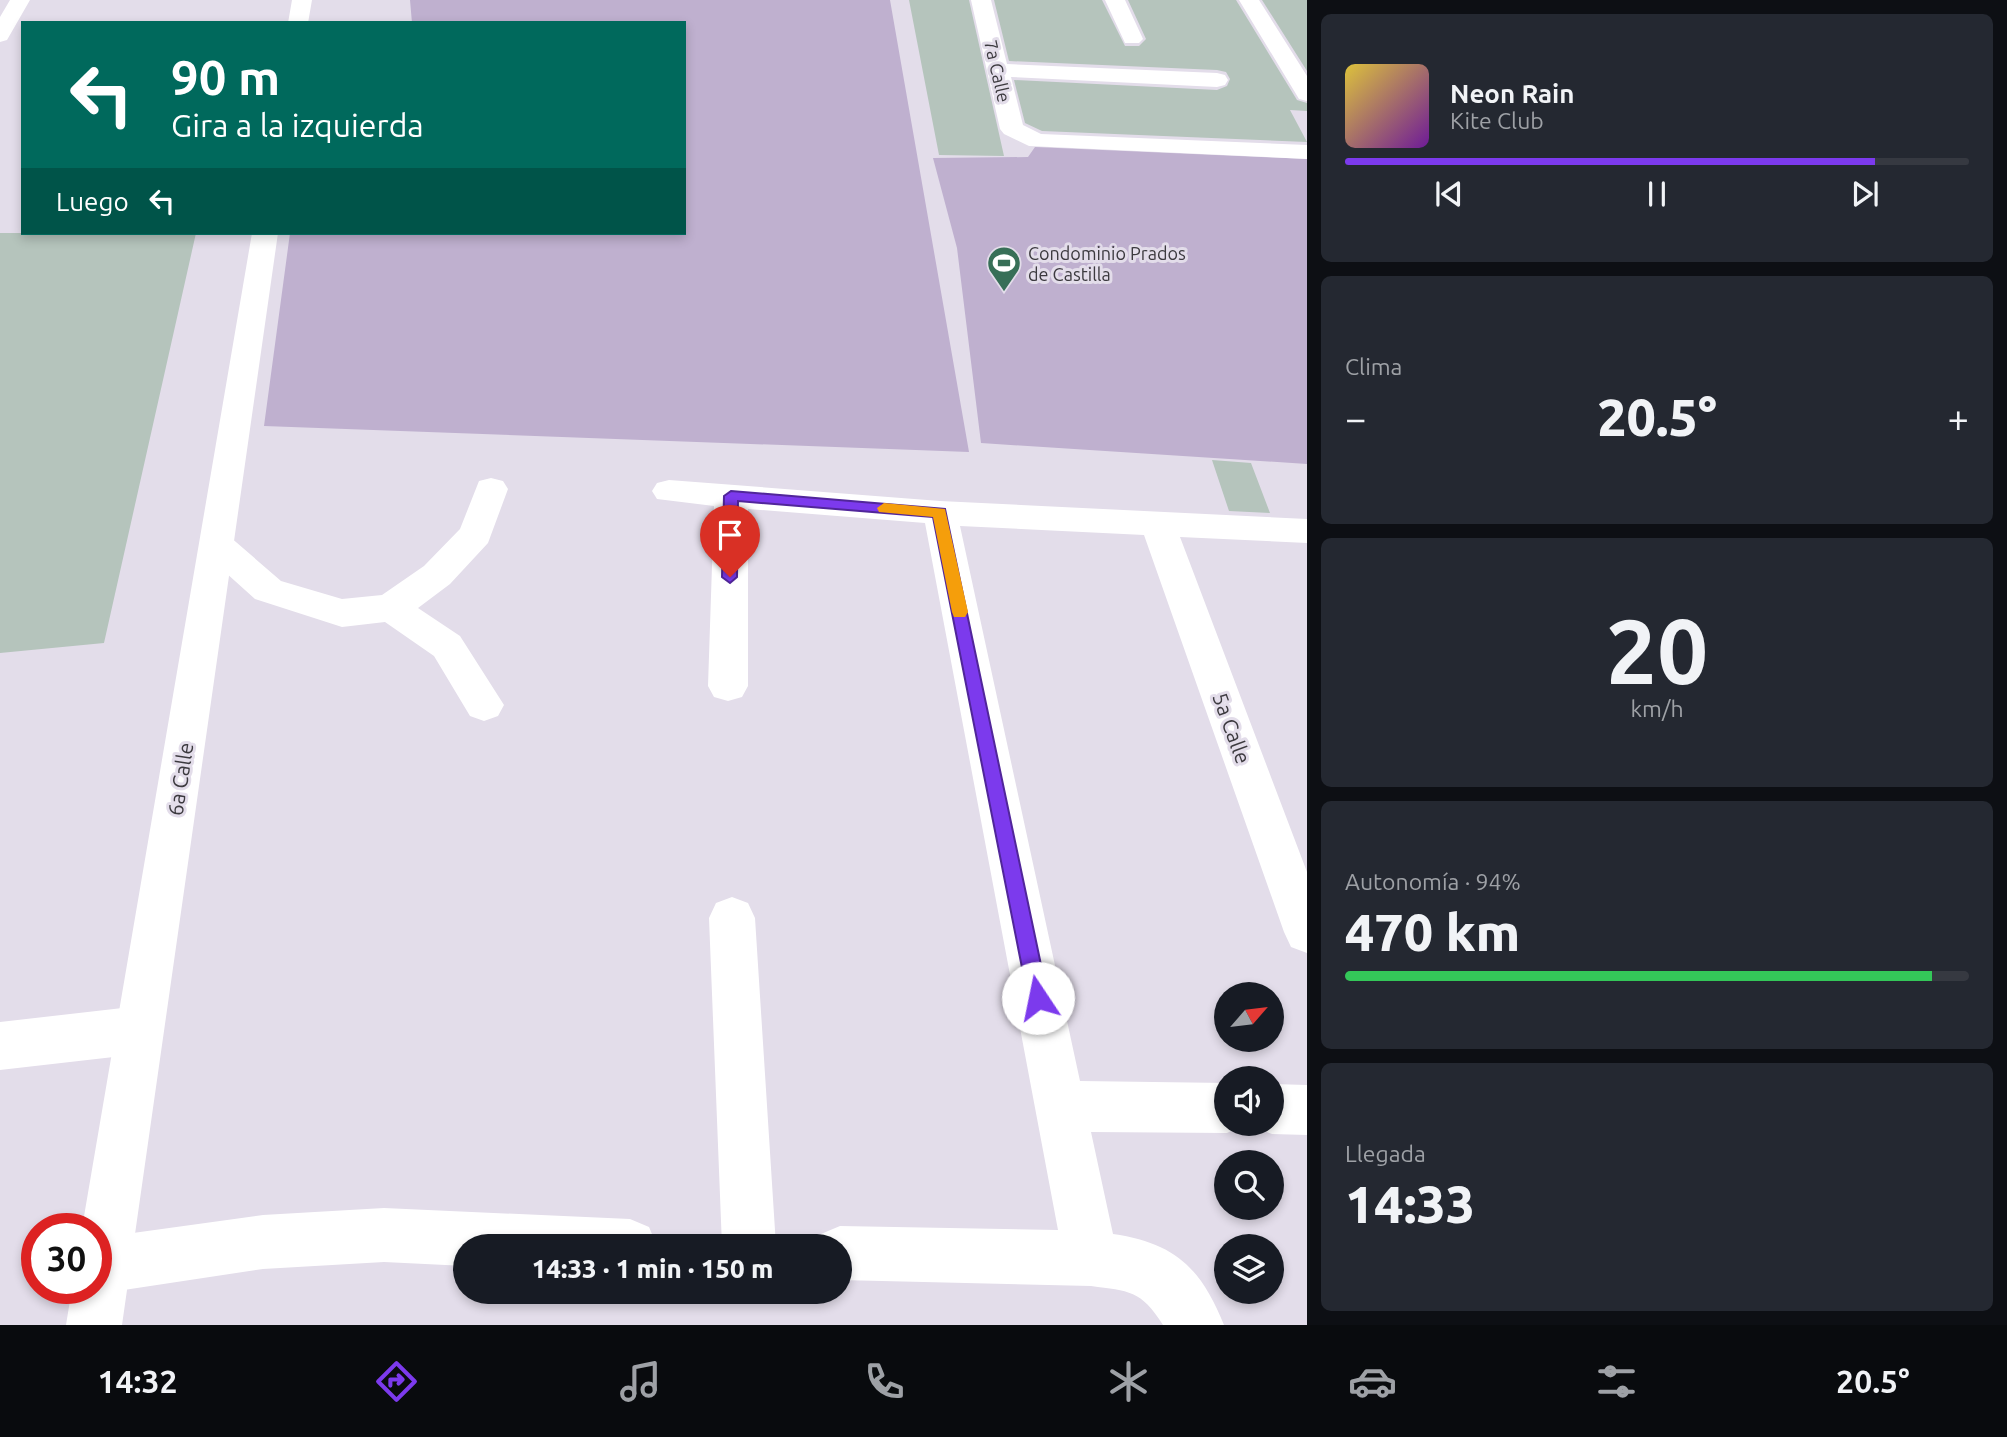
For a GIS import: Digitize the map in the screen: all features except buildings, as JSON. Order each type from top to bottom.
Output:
[{"type":"street","points":[[298,21],[302,0]]},
{"type":"street","name":"7a Calle","points":[[981,0],[1012,129],[1022,136],[1037,141],[1307,152]]},
{"type":"street","points":[[1115,0],[1132,39]]},
{"type":"street","points":[[1250,0],[1307,94]]},
{"type":"street","points":[[998,70],[1217,80]]},
{"type":"street","name":"6a Calle","points":[[112,1214],[265,235]]},
{"type":"street","points":[[217,545],[268,590],[342,613],[391,608],[437,575],[476,534],[491,489]]},
{"type":"street","points":[[668,491],[940,513],[1307,531]]},
{"type":"street","points":[[728,686],[731,496]]},
{"type":"street","points":[[940,513],[1091,1258]]},
{"type":"street","name":"5a Calle","points":[[1157,523],[1307,932]]},
{"type":"street","points":[[391,608],[447,646],[484,705]]},
{"type":"street","points":[[732,918],[748,1234]]},
{"type":"street","points":[[0,1046],[141,1030]]},
{"type":"street","points":[[1060,1106],[1214,1108]]},
{"type":"street","points":[[1284,1109],[1307,1110]]},
{"type":"street","points":[[112,1264],[263,1242],[384,1235],[453,1238]]},
{"type":"street","points":[[852,1253],[1091,1258],[1144,1266],[1172,1288],[1196,1325]]},
{"type":"street","name":"6a Calle","points":[[94,1325],[98,1304]]},
{"type":"shaded area","points":[[410,0],[890,0],[969,452],[264,426],[290,235],[686,235],[686,21],[412,21]]},
{"type":"shaded area","name":"Condominio Prados de Castilla","points":[[1035,147],[1307,159],[1307,464],[981,443],[957,248],[933,158],[1028,157]]},
{"type":"slow traffic","points":[[884,508],[940,513],[960,612]]},
{"type":"place","name":"Condominio Prados de Castilla","points":[[1004,293]]},
{"type":"route","points":[[730,577],[731,496],[940,513],[1038,998]]}]
